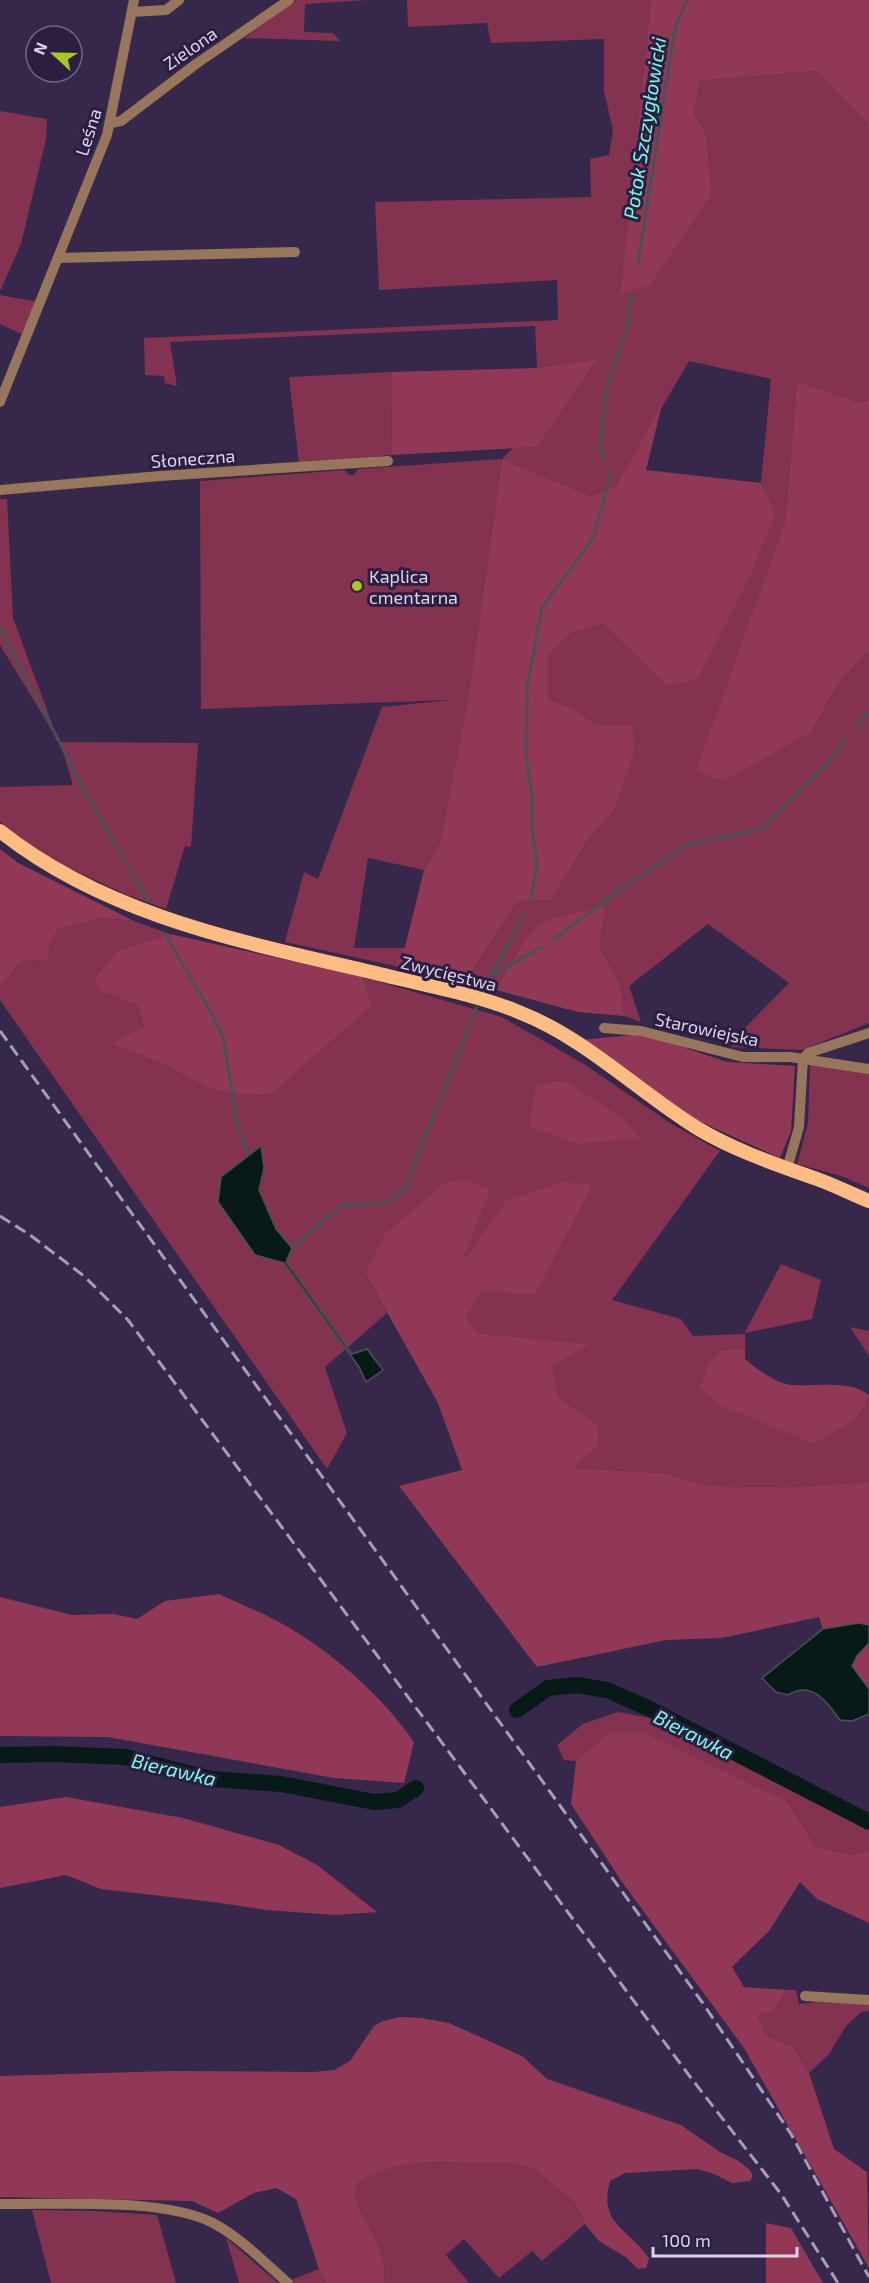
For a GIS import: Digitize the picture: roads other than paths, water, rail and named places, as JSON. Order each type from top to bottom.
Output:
[{"type":"main road","name":"Zwycięstwa","points":[[0,831],[35,858],[62,874],[120,901],[169,920],[225,936],[474,997],[525,1014],[576,1043],[702,1131],[735,1148],[869,1201]]},
{"type":"street","name":"Leśna","points":[[0,402],[111,123],[134,0]]},
{"type":"street","points":[[132,12],[166,10],[179,0]]},
{"type":"street","name":"Zielona","points":[[111,123],[121,121],[196,64],[290,0]]},
{"type":"street","points":[[59,258],[295,252]]},
{"type":"street","name":"Słoneczna","points":[[0,490],[149,477],[388,461]]},
{"type":"street","name":"Starowiejska","points":[[604,1028],[641,1031],[743,1057],[803,1059],[869,1070]]},
{"type":"street","name":"Starowiejska","points":[[803,1059],[808,1053],[869,1033]]},
{"type":"street","points":[[787,1169],[799,1127],[803,1059]]},
{"type":"street","points":[[804,1996],[869,2000]]},
{"type":"street","points":[[0,2204],[130,2205],[185,2214],[206,2220],[226,2231],[288,2283]]},
{"type":"waterway","name":"Potok Szczygłowicki","points":[[638,264],[675,27],[687,0]]},
{"type":"waterway","name":"Potok Szczygłowicki","points":[[604,458],[600,445],[607,386],[627,327],[632,293]]},
{"type":"waterway","name":"Potok Szczygłowicki","points":[[530,902],[537,865],[532,827],[532,794],[526,757],[527,687],[542,608],[593,538],[610,476],[608,471]]},
{"type":"waterway","points":[[0,628],[88,797],[148,901]]},
{"type":"waterway","points":[[857,726],[869,711]]},
{"type":"waterway","points":[[552,940],[624,887],[687,845],[762,829],[832,758],[847,739]]},
{"type":"waterway","name":"Potok Szczygłowicki","points":[[482,992],[525,913]]},
{"type":"waterway","points":[[165,934],[223,1037],[239,1133],[249,1154]]},
{"type":"waterway","points":[[493,975],[541,947]]},
{"type":"waterway","name":"Potok Szczygłowicki","points":[[292,1248],[342,1205],[387,1203],[405,1188],[476,1008]]},
{"type":"waterway","name":"Bierawka","points":[[517,1710],[548,1688],[577,1685],[607,1690],[648,1708],[869,1822]]},
{"type":"waterway","name":"Bierawka","points":[[0,1755],[54,1754],[125,1757],[211,1779],[281,1784],[374,1802],[398,1800],[416,1788]]},
{"type":"railway","points":[[0,1031],[702,2002],[791,2134],[869,2277]]},
{"type":"railway","points":[[0,1216],[30,1235],[84,1276],[128,1320],[691,2078],[781,2194],[838,2283]]},
{"type":"place","name":"Kaplica cmentarna","points":[[357,586]]}]
